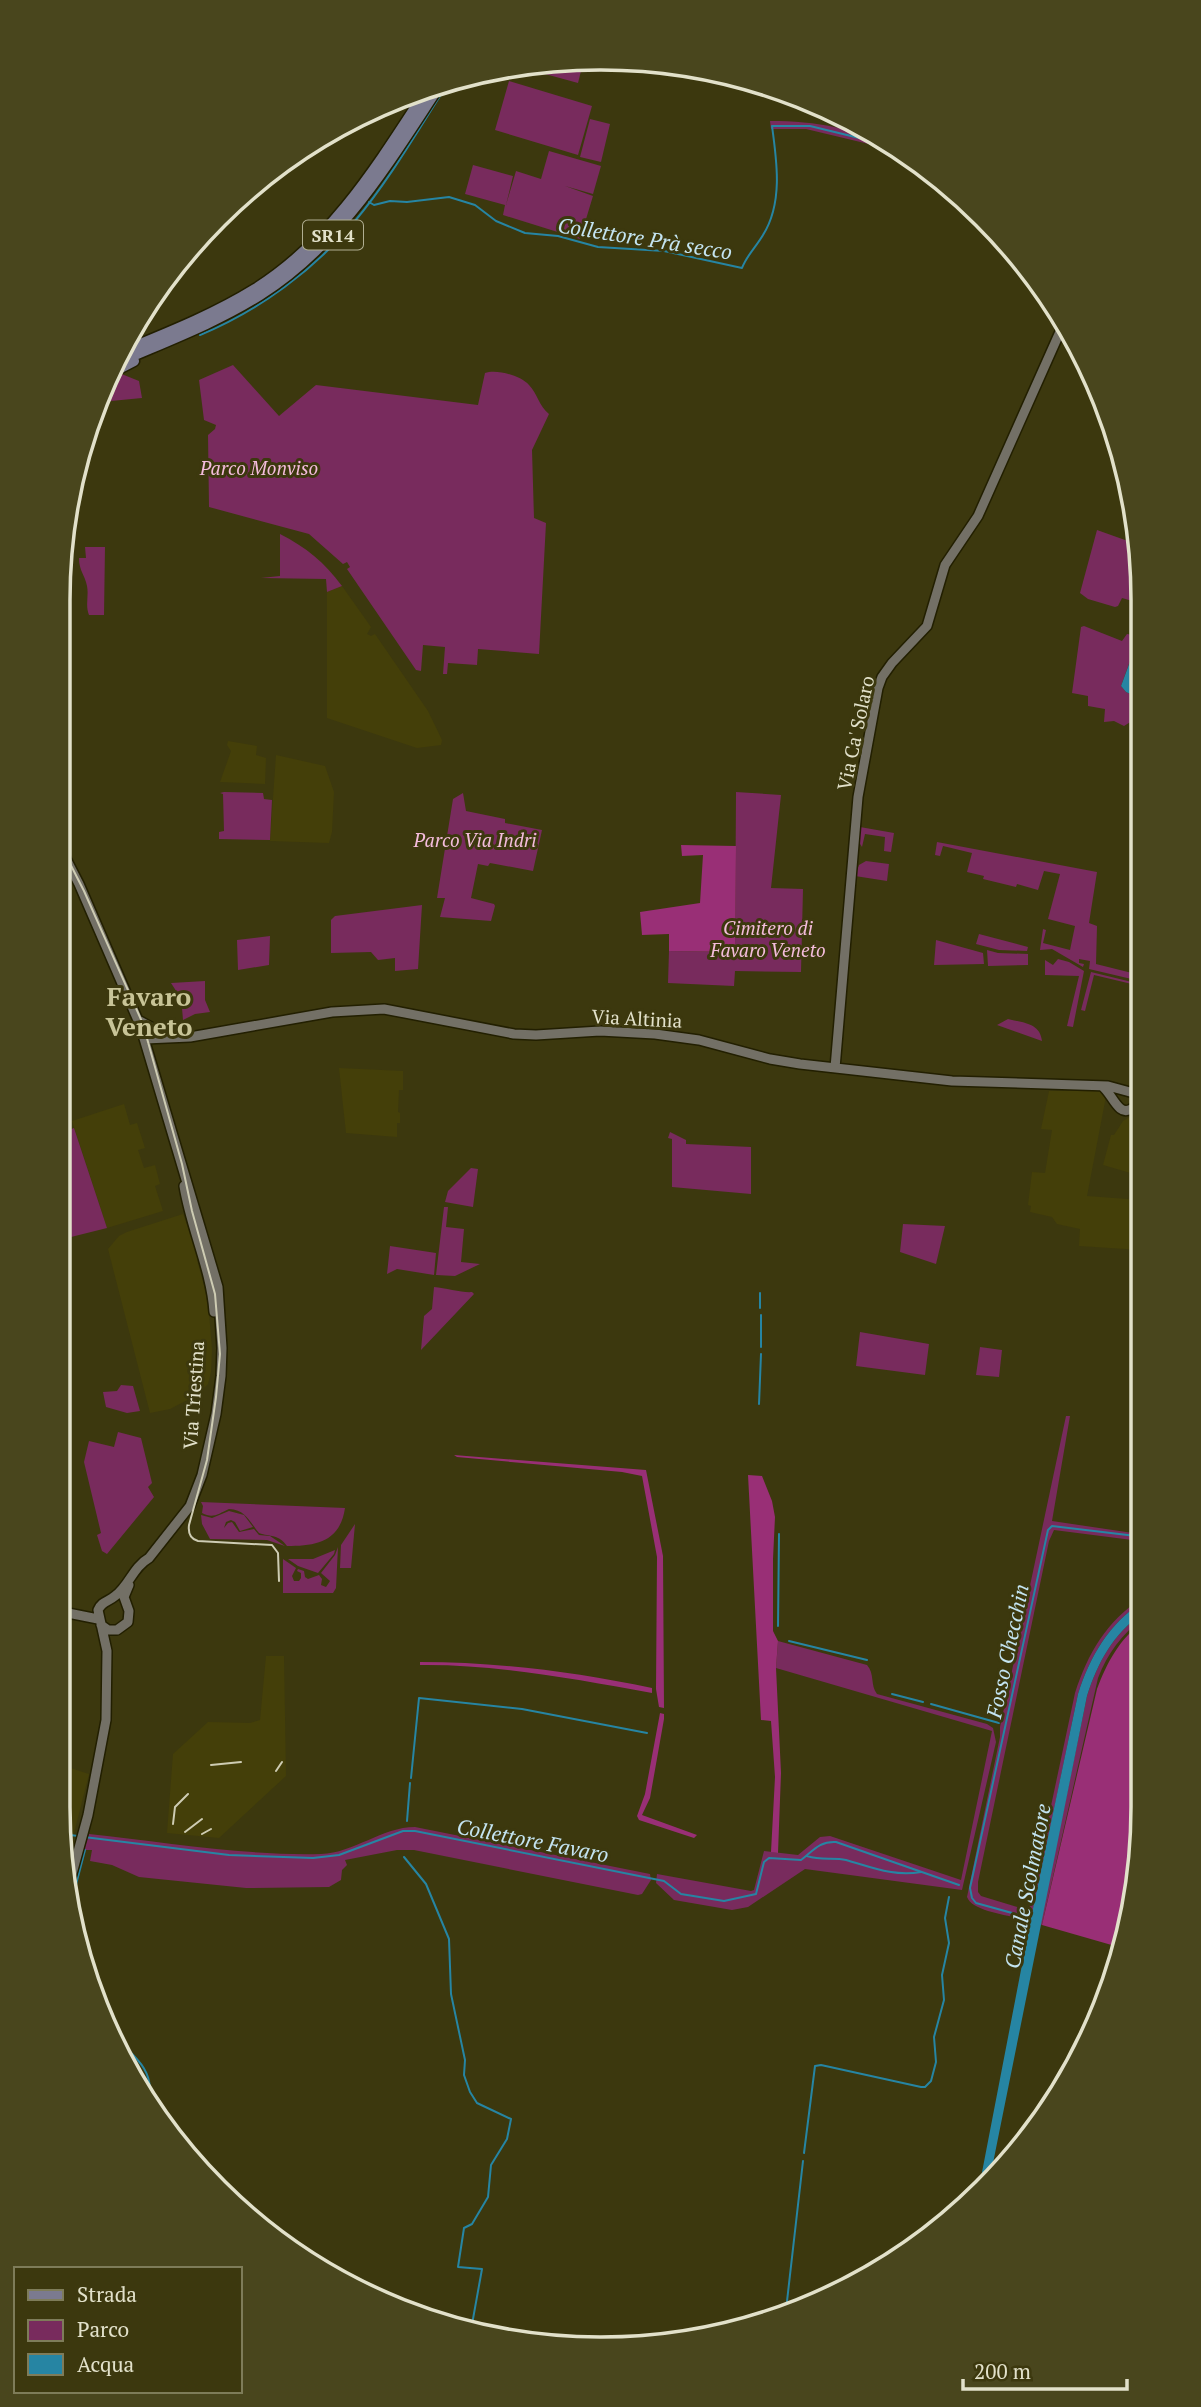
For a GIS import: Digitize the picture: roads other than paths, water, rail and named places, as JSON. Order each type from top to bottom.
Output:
[{"type":"main road","name":"SR14","points":[[129,357],[221,317],[262,294],[295,269],[336,231],[372,188],[432,97]]},
{"type":"main road","name":"SR14","points":[[135,346],[198,320],[258,287],[290,263],[330,226],[365,183],[419,102]]},
{"type":"main road","points":[[140,338],[176,324],[198,320]]},
{"type":"main road","points":[[125,366],[180,336]]},
{"type":"street","name":"Via Ca' Solaro","points":[[835,1068],[858,797],[878,688],[892,663],[927,626],[943,571],[978,516],[1059,334]]},
{"type":"street","name":"Via Triestina","points":[[70,866],[145,1040],[180,1164],[188,1209],[214,1303],[216,1361],[205,1460]]},
{"type":"street","name":"Via Altinia","points":[[145,1040],[191,1037],[332,1012],[376,1008],[514,1034],[609,1031],[665,1035],[699,1040],[756,1056],[835,1068],[952,1081],[1111,1086],[1131,1092]]},
{"type":"street","points":[[137,1019],[170,1037]]},
{"type":"street","points":[[145,1040],[151,1031],[160,1032]]},
{"type":"street","points":[[1102,1086],[1115,1099],[1117,1107],[1131,1110]]},
{"type":"street","points":[[1115,1099],[1117,1094],[1126,1090],[1131,1094]]},
{"type":"street","name":"Via Triestina","points":[[111,1598],[115,1597],[142,1562],[149,1558],[190,1507],[197,1493],[214,1423],[222,1348],[218,1287],[189,1186],[180,1164]]},
{"type":"street","name":"Via Triestina","points":[[188,1209],[191,1204],[189,1186]]},
{"type":"street","name":"Via Triestina","points":[[188,1209],[194,1213],[203,1233]]},
{"type":"street","points":[[213,1398],[214,1423]]},
{"type":"street","points":[[72,1613],[100,1622],[108,1630],[124,1627],[130,1616],[125,1603],[125,1593],[149,1558]]},
{"type":"street","points":[[72,1613],[100,1606],[111,1598],[125,1603]]},
{"type":"street","points":[[74,1867],[104,1729],[107,1651],[100,1622],[100,1606]]},
{"type":"street","points":[[107,1651],[117,1630]]},
{"type":"water","points":[[1131,659],[1131,694],[1121,686]]},
{"type":"water","points":[[1130,1611],[1131,1622],[1108,1650],[1087,1696],[993,2163],[981,2176],[1078,1694],[1088,1667],[1102,1642]]},
{"type":"waterway","points":[[200,335],[265,301],[322,256],[381,188],[441,95]]},
{"type":"waterway","name":"Collettore Prà secco","points":[[369,202],[374,205],[390,201],[407,202],[449,197],[475,205],[496,221],[525,233],[558,236],[598,247],[664,251],[742,268],[763,235],[774,210],[777,168],[772,126],[810,126],[861,138]]},
{"type":"waterway","points":[[760,1293],[760,1308]]},
{"type":"waterway","points":[[761,1315],[761,1347]]},
{"type":"waterway","points":[[759,1404],[761,1354]]},
{"type":"waterway","name":"Fosso Checchin","points":[[970,1888],[1048,1530],[1052,1526],[1131,1535]]},
{"type":"waterway","points":[[778,1626],[779,1534]]},
{"type":"waterway","points":[[789,1641],[867,1660]]},
{"type":"waterway","points":[[892,1694],[923,1702]]},
{"type":"waterway","points":[[411,1778],[419,1698],[522,1709],[647,1733]]},
{"type":"waterway","points":[[931,1704],[999,1723]]},
{"type":"waterway","points":[[407,1821],[410,1783]]},
{"type":"waterway","name":"Collettore Favaro","points":[[84,1837],[229,1855],[313,1858],[339,1855],[403,1831],[415,1831],[664,1881],[681,1894],[724,1901],[756,1894],[764,1862],[769,1858],[801,1860],[821,1845],[836,1842],[959,1885]]},
{"type":"waterway","name":"Collettore Favaro","points":[[71,1835],[78,1836]]},
{"type":"waterway","points":[[76,1884],[85,1850]]},
{"type":"waterway","points":[[807,1856],[846,1860],[892,1872],[921,1872]]},
{"type":"waterway","points":[[404,1857],[426,1884],[449,1939],[451,1994],[465,2060],[464,2075],[470,2092],[477,2103],[511,2119],[507,2139],[491,2165],[488,2197],[472,2224],[464,2228],[458,2267],[482,2269],[473,2321]]},
{"type":"waterway","name":"Collettore Favaro","points":[[970,1888],[976,1903],[1023,1916]]},
{"type":"waterway","points":[[804,2153],[815,2066],[821,2065],[921,2087],[931,2081],[936,2062],[934,2037],[944,2000],[942,1975],[949,1943],[945,1918],[949,1897]]},
{"type":"waterway","points":[[131,2053],[146,2072],[150,2086]]},
{"type":"waterway","points":[[787,2303],[803,2161]]},
{"type":"tram line","points":[[70,864],[143,1024],[215,1294],[220,1354],[216,1397],[207,1460],[189,1533],[198,1541],[272,1545],[278,1553],[279,1581]]},
{"type":"tram line","points":[[211,1765],[241,1762]]},
{"type":"tram line","points":[[276,1771],[282,1762]]},
{"type":"tram line","points":[[173,1824],[175,1807],[188,1794]]},
{"type":"tram line","points":[[185,1832],[202,1819]]},
{"type":"tram line","points":[[202,1834],[211,1829]]},
{"type":"district","name":"Favaro Veneto","points":[[149,1011]]},
{"type":"park label","name":"Parco Monviso","points":[[259,467]]},
{"type":"park label","name":"Parco Via Indri","points":[[475,839]]},
{"type":"park label","name":"Cimitero di Favaro Veneto","points":[[768,938]]},
{"type":"water label","name":"Canale Scolmatore","points":[[1027,1886]]}]
